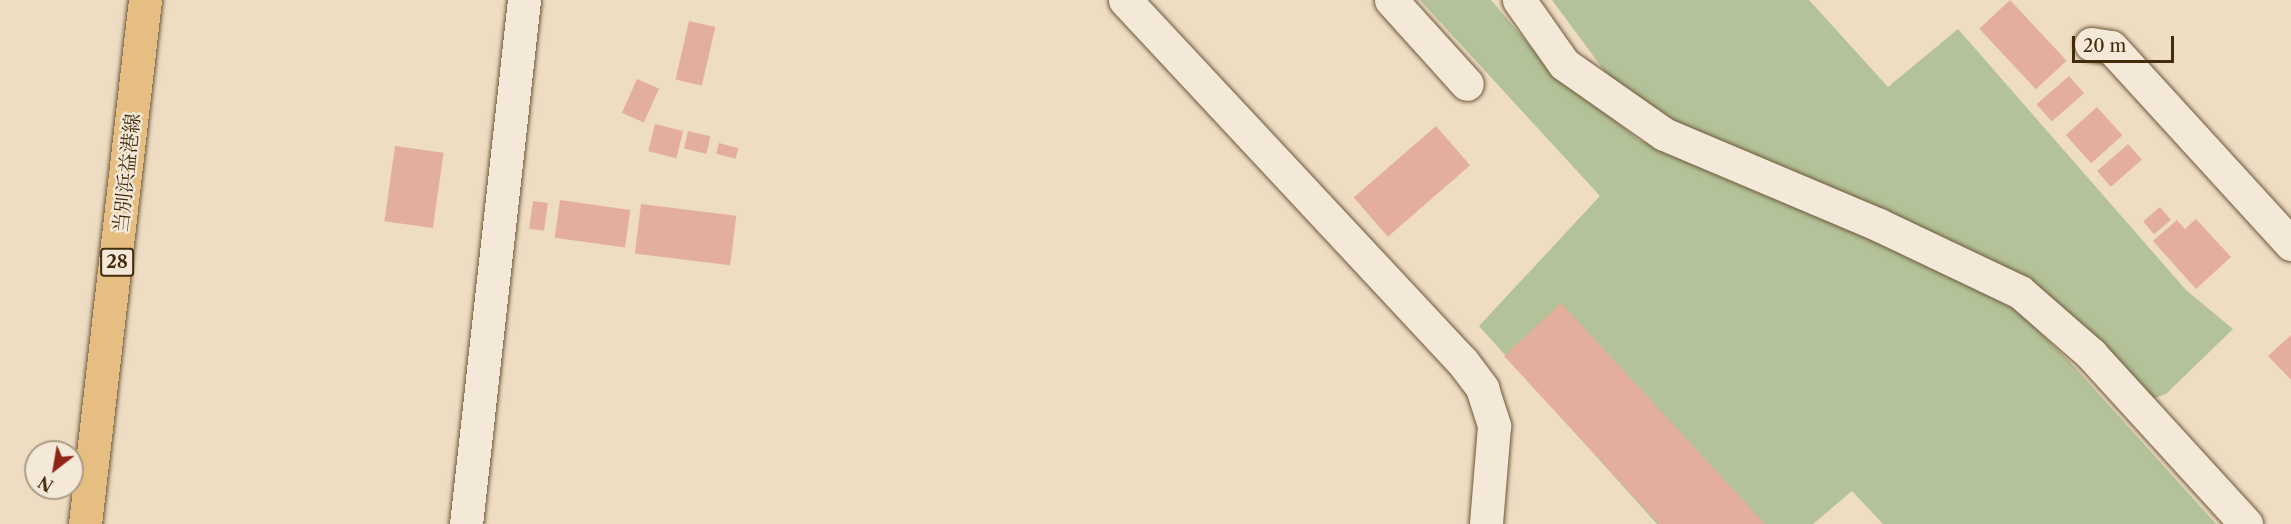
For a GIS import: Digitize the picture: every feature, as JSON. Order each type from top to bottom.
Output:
[{"type":"main road","name":"当別浜益港線","points":[[85,524],[145,0]]},
{"type":"street","points":[[465,524],[524,0]]},
{"type":"street","points":[[1125,0],[1462,361],[1482,388],[1494,426],[1486,524]]},
{"type":"street","points":[[1390,0],[1467,84]]},
{"type":"street","points":[[1519,0],[1564,64],[1664,134],[1879,225],[2020,292],[2091,354],[2246,524]]},
{"type":"street","points":[[2091,44],[2111,47],[2291,244]]},
{"type":"green space","points":[[1420,0],[1491,0],[1548,67],[1639,140],[1916,258],[2018,311],[2069,361],[2216,524],[1883,524],[1852,491],[1813,524],[1657,524],[1479,326],[1600,196]]},
{"type":"green space","points":[[1552,0],[1809,0],[1888,87],[1958,29],[2186,290],[2233,329],[2166,394],[2152,399],[2058,308],[1688,129],[1611,80]]},
{"type":"building","points":[[2010,0],[2067,61],[2036,89],[1979,29]]},
{"type":"building","points":[[689,21],[715,27],[702,86],[676,79]]},
{"type":"building","points":[[2069,76],[2084,93],[2052,122],[2037,104]]},
{"type":"building","points":[[637,79],[659,89],[644,123],[622,113]]},
{"type":"building","points":[[2097,107],[2122,135],[2091,163],[2066,135]]},
{"type":"building","points":[[655,124],[683,131],[676,158],[648,151]]},
{"type":"building","points":[[1436,126],[1470,165],[1388,237],[1354,198]]},
{"type":"building","points":[[688,131],[710,136],[706,154],[684,149]]},
{"type":"building","points":[[719,143],[738,148],[735,159],[716,154]]},
{"type":"building","points":[[2128,144],[2142,160],[2111,187],[2097,171]]},
{"type":"building","points":[[395,146],[444,153],[433,228],[384,221]]},
{"type":"building","points":[[560,200],[630,210],[625,248],[555,238]]},
{"type":"building","points":[[533,201],[548,203],[544,231],[529,229]]},
{"type":"building","points":[[641,204],[736,216],[730,265],[635,254]]},
{"type":"building","points":[[2160,207],[2171,220],[2154,234],[2143,221]]},
{"type":"building","points":[[2196,219],[2231,257],[2196,289],[2153,241],[2177,220],[2185,229]]},
{"type":"building","points":[[1561,303],[1765,524],[1659,524],[1504,356]]},
{"type":"building","points":[[2291,335],[2291,380],[2268,356]]}]
